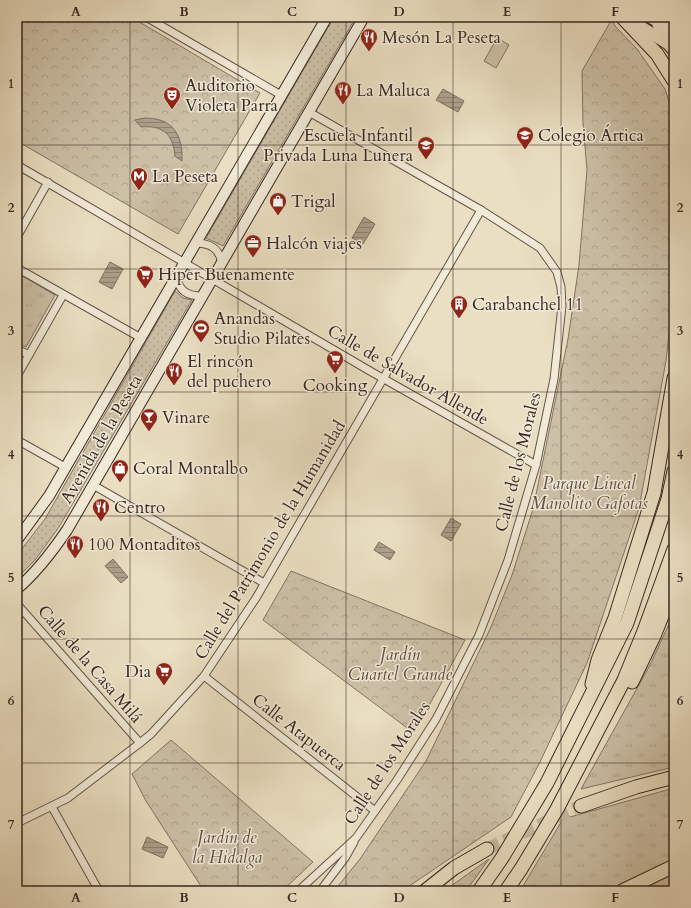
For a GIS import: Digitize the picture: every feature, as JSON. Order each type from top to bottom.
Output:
[{"type":"highway","points":[[622,17],[657,54],[674,81]]},
{"type":"highway","points":[[651,17],[674,28]]},
{"type":"highway","points":[[583,714],[598,660],[615,618],[654,493],[674,378]]},
{"type":"highway","points":[[479,891],[502,858],[543,790],[583,714],[627,623],[668,499],[674,471]]},
{"type":"highway","points":[[506,891],[557,809],[624,680],[650,617],[674,549]]},
{"type":"highway","points":[[557,809],[579,782],[636,674],[654,636],[674,586]]},
{"type":"highway","points":[[581,806],[636,787],[674,777]]},
{"type":"highway","points":[[425,891],[454,868],[487,849]]},
{"type":"highway","points":[[623,891],[674,866]]},
{"type":"highway","points":[[623,891],[674,874]]},
{"type":"main road","points":[[626,17],[668,44],[674,51]]},
{"type":"main road","points":[[646,17],[674,36]]},
{"type":"street","points":[[146,17],[281,95]]},
{"type":"street","name":"Avenida de la Peseta","points":[[17,589],[33,576],[67,530],[364,17]]},
{"type":"street","name":"Avenida de la Peseta","points":[[18,536],[49,496],[324,18]]},
{"type":"street","name":"Calle de los Morales","points":[[298,891],[356,838],[397,780],[436,719],[479,635],[508,560],[536,465],[557,356],[561,326],[561,286],[550,261],[540,248],[481,210],[309,112]]},
{"type":"street","name":"Calle de Salvador Allende","points":[[17,165],[384,379],[536,465]]},
{"type":"street","points":[[17,238],[48,182]]},
{"type":"street","name":"Calle del Patrimonio de la Humanidad","points":[[17,823],[68,798],[140,743],[204,676],[256,598],[481,210]]},
{"type":"street","points":[[195,243],[214,246],[218,251],[222,262]]},
{"type":"street","points":[[17,268],[141,338]]},
{"type":"street","points":[[176,276],[178,283],[184,292],[196,296],[202,296]]},
{"type":"street","points":[[17,376],[63,295]]},
{"type":"street","points":[[17,348],[29,355]]},
{"type":"street","points":[[17,440],[65,467]]},
{"type":"street","points":[[93,485],[264,583]]},
{"type":"street","name":"Calle de la Casa Milá","points":[[17,604],[140,743]]},
{"type":"street","name":"Calle Atapuerca","points":[[204,676],[375,811]]},
{"type":"street","points":[[52,807],[99,891]]},
{"type":"street","points":[[320,891],[345,858],[356,838]]},
{"type":"green space","points":[[17,17],[131,17],[260,93],[178,234],[17,141]]},
{"type":"green space","points":[[334,17],[356,17],[223,246],[206,238]]},
{"type":"green space","name":"Parque Lineal Manolito Gafotas","points":[[612,19],[615,26],[637,49],[665,89],[674,117],[674,288],[666,361],[639,508],[587,663],[539,764],[511,817],[402,891],[334,891],[360,859],[426,761],[491,627],[512,575],[533,509],[568,339],[579,265],[587,170],[583,123],[582,71]]},
{"type":"green space","points":[[497,38],[509,45],[496,68],[484,61]]},
{"type":"green space","points":[[17,273],[55,295],[26,347],[17,342]]},
{"type":"green space","points":[[175,291],[183,298],[192,300],[59,527],[35,560],[17,578],[17,555],[45,519]]},
{"type":"green space","name":"Jardín Cuartel Grande","points":[[291,571],[465,640],[414,733],[263,620]]},
{"type":"green space","points":[[674,613],[674,767],[581,789],[651,663]]},
{"type":"green space","name":"Jardín de la Hidalga","points":[[171,740],[313,862],[282,891],[204,891],[146,801],[132,774]]},
{"type":"green space","points":[[674,788],[674,891],[520,891],[563,819]]},
{"type":"green space","points":[[489,859],[466,891],[444,891]]},
{"type":"shaded area","points":[[443,89],[464,101],[458,112],[436,100]]},
{"type":"shaded area","points":[[145,118],[163,121],[174,130],[181,143],[182,161],[175,156],[172,142],[166,132],[161,129],[141,127],[135,120]]},
{"type":"shaded area","points":[[364,217],[375,224],[363,244],[352,238]]},
{"type":"shaded area","points":[[110,262],[123,269],[112,289],[99,282]]},
{"type":"shaded area","points":[[451,518],[461,524],[451,541],[441,535]]},
{"type":"shaded area","points":[[379,542],[395,552],[390,560],[374,550]]},
{"type":"shaded area","points":[[113,559],[128,577],[121,583],[105,566]]},
{"type":"shaded area","points":[[147,837],[168,847],[163,858],[142,849]]},
{"type":"tunnel","points":[[487,849],[581,806]]},
{"type":"place","name":"Mesón La Peseta","points":[[369,52]]},
{"type":"place","name":"La Maluca","points":[[343,105]]},
{"type":"place","name":"Auditorio Violeta Parra","points":[[172,110]]},
{"type":"place","name":"Colegio Ártica","points":[[525,150]]},
{"type":"place","name":"Escuela Infantil Privada Luna Lunera","points":[[426,160]]},
{"type":"place","name":"La Peseta","points":[[139,191]]},
{"type":"place","name":"Trigal","points":[[278,216]]},
{"type":"place","name":"Halcón viajes","points":[[253,258]]},
{"type":"place","name":"Hiper Buenamente","points":[[145,289]]},
{"type":"place","name":"Carabanchel 11","points":[[459,319]]},
{"type":"place","name":"Anandas Studio Pilates","points":[[201,343]]},
{"type":"place","name":"Cooking","points":[[335,374]]},
{"type":"place","name":"El rincón del puchero","points":[[174,386]]},
{"type":"place","name":"Vinare","points":[[149,432]]},
{"type":"place","name":"Coral Montalbo","points":[[120,483]]},
{"type":"place","name":"Centro","points":[[101,522]]},
{"type":"place","name":"100 Montaditos","points":[[75,559]]},
{"type":"place","name":"Dia","points":[[164,686]]}]
